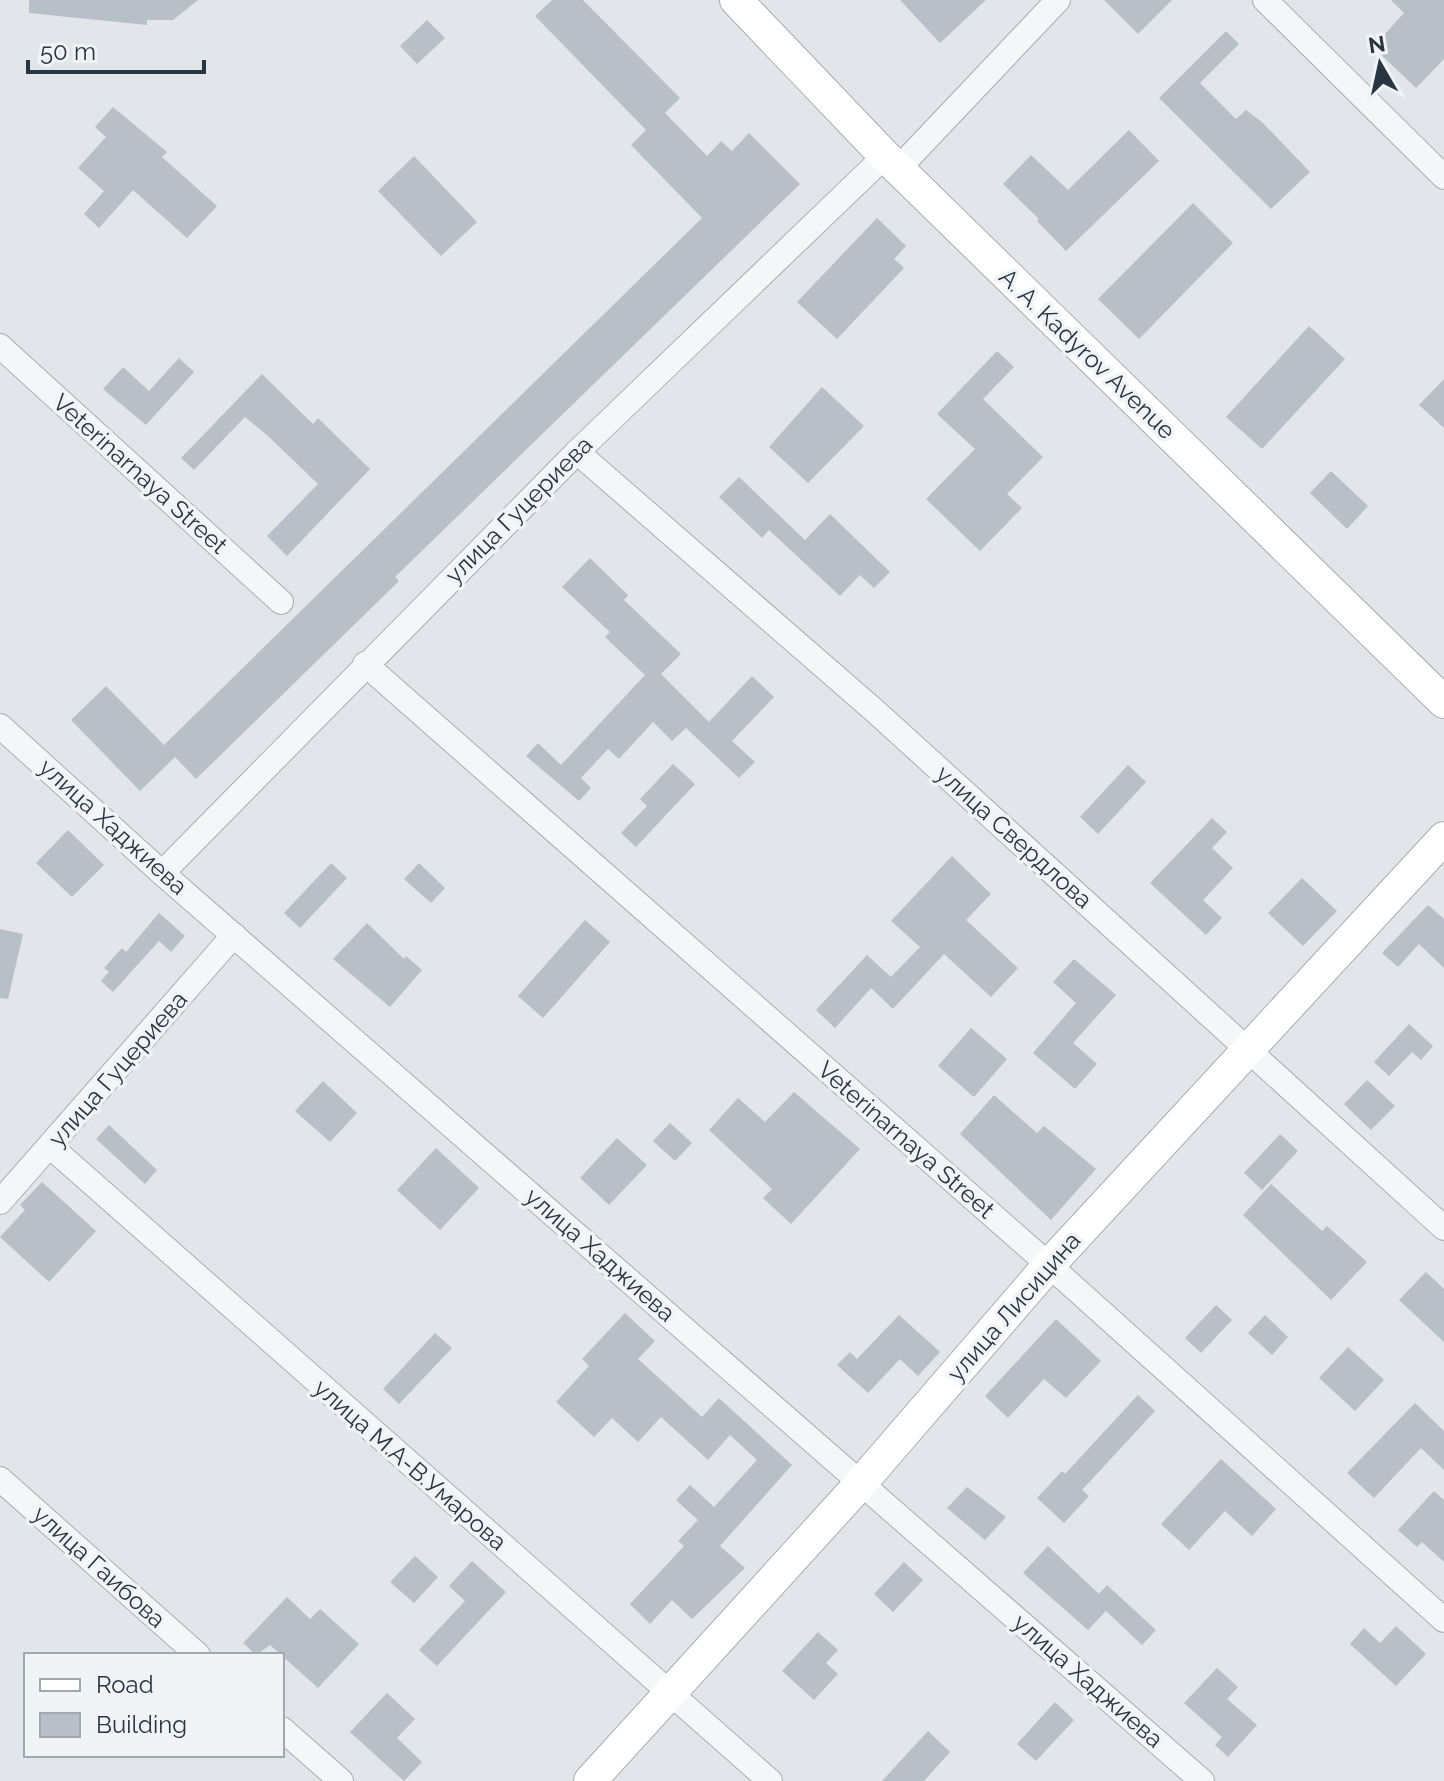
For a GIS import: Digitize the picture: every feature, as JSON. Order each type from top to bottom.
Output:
[{"type":"street","name":"A. A. Kadyrov Avenue","points":[[736,0],[891,162],[1444,702]]},
{"type":"street","name":"улица Гуцериева","points":[[162,873],[577,452],[891,162],[1058,0]]},
{"type":"street","points":[[1265,0],[1444,177]]},
{"type":"street","name":"Veterinarnaya Street","points":[[0,346],[281,602]]},
{"type":"street","name":"улица Свердлова","points":[[577,452],[875,711],[1444,1228]]},
{"type":"street","name":"Veterinarnaya Street","points":[[365,664],[1049,1265],[1444,1620]]},
{"type":"street","name":"улица Хаджиева","points":[[0,726],[162,873],[1202,1781]]},
{"type":"street","name":"улица Лисицина","points":[[590,1781],[861,1483],[1049,1265],[1444,838]]},
{"type":"street","name":"улица Гуцериева","points":[[0,1202],[234,935]]},
{"type":"street","name":"улица М.А-В.Умарова","points":[[51,1147],[770,1781]]},
{"type":"street","name":"улица Гаибова","points":[[0,1479],[196,1653]]},
{"type":"street","points":[[284,1731],[341,1781]]},
{"type":"building","points":[[29,0],[198,0],[173,20],[147,20],[147,25],[29,13]]},
{"type":"building","points":[[552,0],[583,0],[680,98],[665,113],[707,156],[721,141],[732,151],[749,133],[800,184],[395,577],[399,581],[196,779],[175,757],[140,791],[71,720],[106,686],[164,745],[702,218],[631,145],[646,130],[535,16]]},
{"type":"building","points":[[900,0],[986,0],[940,43]]},
{"type":"building","points":[[1104,0],[1172,0],[1138,34]]},
{"type":"building","points":[[1391,0],[1444,0],[1444,59],[1416,88],[1373,47],[1404,13]]},
{"type":"building","points":[[427,20],[445,38],[417,64],[400,46]]},
{"type":"building","points":[[1226,31],[1239,44],[1200,83],[1236,119],[1246,110],[1262,122],[1310,172],[1271,209],[1159,98]]},
{"type":"building","points":[[113,107],[167,152],[162,157],[217,206],[187,238],[133,190],[99,228],[84,214],[104,191],[78,168],[106,137],[95,127]]},
{"type":"building","points":[[1129,130],[1159,161],[1066,251],[1003,184],[1031,155],[1068,190]]},
{"type":"building","points":[[414,156],[477,222],[441,256],[378,191]]},
{"type":"building","points":[[1193,203],[1233,243],[1139,339],[1098,299]]},
{"type":"building","points":[[877,218],[906,246],[894,259],[904,268],[837,339],[797,302]]},
{"type":"building","points":[[1309,326],[1345,359],[1262,449],[1226,417]]},
{"type":"building","points":[[997,351],[1014,367],[983,399],[1043,457],[1007,494],[1022,508],[980,551],[926,499],[975,449],[937,414]]},
{"type":"building","points":[[179,358],[194,372],[146,425],[103,389],[123,367],[149,391]]},
{"type":"building","points":[[262,374],[313,424],[318,418],[370,469],[287,556],[267,536],[318,484],[269,437],[245,417],[194,470],[181,458]]},
{"type":"building","points":[[1444,379],[1444,428],[1419,405]]},
{"type":"building","points":[[822,387],[864,426],[808,483],[769,447]]},
{"type":"building","points":[[1331,471],[1368,506],[1347,529],[1310,493]]},
{"type":"building","points":[[739,477],[805,540],[830,514],[890,572],[874,588],[860,575],[840,596],[769,530],[762,538],[719,497]]},
{"type":"building","points":[[590,558],[628,595],[624,600],[681,654],[661,674],[709,722],[752,676],[774,697],[732,741],[755,762],[739,778],[686,728],[672,741],[653,722],[619,759],[608,749],[581,778],[591,788],[579,801],[526,756],[538,743],[561,765],[645,675],[605,637],[610,632],[562,587]]},
{"type":"building","points":[[673,764],[695,784],[636,847],[621,833],[647,806],[640,799]]},
{"type":"building","points":[[1128,765],[1146,782],[1098,834],[1080,817]]},
{"type":"building","points":[[1212,818],[1227,832],[1212,848],[1233,868],[1203,900],[1222,918],[1206,935],[1150,883]]},
{"type":"building","points":[[68,830],[104,865],[72,897],[36,863]]},
{"type":"building","points":[[952,856],[991,894],[966,920],[1018,968],[991,997],[944,954],[893,1009],[871,988],[835,1028],[816,1010],[867,955],[891,977],[920,947],[891,921]]},
{"type":"building","points":[[331,863],[347,878],[300,928],[284,913]]},
{"type":"building","points":[[419,863],[445,888],[431,903],[404,879]]},
{"type":"building","points":[[1302,878],[1337,911],[1303,946],[1268,913]]},
{"type":"building","points":[[1428,905],[1444,919],[1444,968],[1419,944],[1398,967],[1382,953]]},
{"type":"building","points":[[159,913],[185,936],[171,952],[159,941],[113,992],[101,981],[109,972],[104,968],[122,948],[126,952]]},
{"type":"building","points":[[585,920],[610,942],[543,1018],[518,996]]},
{"type":"building","points":[[367,923],[404,959],[406,956],[422,970],[390,1007],[333,959]]},
{"type":"building","points":[[0,929],[23,934],[8,999],[0,998]]},
{"type":"building","points":[[1074,959],[1116,995],[1073,1043],[1097,1064],[1075,1089],[1033,1053],[1076,1003],[1053,982]]},
{"type":"building","points":[[1409,1024],[1433,1046],[1421,1060],[1412,1052],[1389,1076],[1374,1062]]},
{"type":"building","points":[[971,1028],[1007,1059],[974,1097],[938,1066]]},
{"type":"building","points":[[1367,1080],[1395,1106],[1371,1130],[1344,1104]]},
{"type":"building","points":[[323,1081],[357,1113],[330,1142],[295,1111]]},
{"type":"building","points":[[794,1092],[860,1149],[791,1224],[763,1198],[772,1189],[709,1130],[738,1098],[765,1122]]},
{"type":"building","points":[[994,1095],[1037,1133],[1044,1126],[1096,1169],[1051,1220],[960,1134]]},
{"type":"building","points":[[670,1123],[692,1143],[675,1161],[653,1141]]},
{"type":"building","points":[[109,1125],[157,1170],[145,1184],[96,1139]]},
{"type":"building","points":[[1280,1134],[1298,1151],[1262,1190],[1244,1173]]},
{"type":"building","points":[[617,1138],[647,1165],[609,1205],[580,1178]]},
{"type":"building","points":[[436,1148],[479,1188],[440,1230],[397,1190]]},
{"type":"building","points":[[42,1182],[96,1231],[49,1282],[0,1237],[25,1210],[20,1205]]},
{"type":"building","points":[[1271,1184],[1322,1231],[1327,1226],[1367,1262],[1331,1300],[1243,1215]]},
{"type":"building","points":[[1426,1272],[1444,1289],[1444,1342],[1399,1300]]},
{"type":"building","points":[[1216,1305],[1232,1320],[1201,1353],[1185,1338]]},
{"type":"building","points":[[625,1313],[655,1341],[638,1359],[702,1417],[719,1398],[792,1465],[720,1546],[745,1568],[692,1619],[672,1600],[650,1624],[630,1604],[684,1546],[678,1541],[698,1520],[676,1500],[690,1485],[714,1507],[757,1460],[730,1435],[708,1460],[661,1417],[638,1442],[612,1418],[594,1437],[556,1402],[589,1366],[582,1359]]},
{"type":"building","points":[[899,1315],[940,1352],[918,1376],[900,1359],[868,1393],[837,1365],[850,1352],[857,1359]]},
{"type":"building","points":[[1265,1315],[1288,1337],[1272,1355],[1248,1333]]},
{"type":"building","points":[[1056,1319],[1101,1361],[1066,1398],[1044,1379],[1008,1418],[985,1396]]},
{"type":"building","points":[[435,1333],[452,1348],[399,1404],[383,1389]]},
{"type":"building","points":[[1348,1347],[1384,1380],[1355,1411],[1319,1378]]},
{"type":"building","points":[[1138,1395],[1155,1411],[1082,1490],[1089,1496],[1064,1523],[1037,1498],[1062,1471],[1065,1474]]},
{"type":"building","points":[[1415,1403],[1444,1431],[1444,1470],[1421,1448],[1374,1498],[1347,1473]]},
{"type":"building","points":[[1221,1459],[1276,1509],[1252,1536],[1225,1511],[1189,1550],[1161,1524]]},
{"type":"building","points":[[967,1487],[1006,1517],[985,1540],[947,1508]]},
{"type":"building","points":[[1434,1491],[1444,1500],[1444,1562],[1422,1542],[1417,1547],[1398,1530]]},
{"type":"building","points":[[1048,1546],[1099,1594],[1107,1585],[1156,1630],[1142,1645],[1106,1611],[1088,1630],[1023,1573]]},
{"type":"building","points":[[415,1556],[438,1577],[414,1603],[390,1582]]},
{"type":"building","points":[[472,1561],[506,1592],[437,1666],[419,1650],[465,1601],[449,1586]]},
{"type":"building","points":[[904,1562],[923,1580],[893,1612],[874,1594]]},
{"type":"building","points":[[287,1597],[310,1619],[320,1609],[359,1644],[318,1688],[284,1658],[284,1653],[279,1653],[270,1645],[254,1653],[243,1643]]},
{"type":"building","points":[[1396,1626],[1426,1654],[1396,1686],[1350,1644],[1364,1628],[1380,1643]]},
{"type":"building","points":[[818,1632],[838,1650],[826,1663],[838,1674],[814,1700],[782,1671]]},
{"type":"building","points":[[1217,1668],[1238,1687],[1227,1699],[1257,1725],[1228,1757],[1215,1745],[1222,1737],[1184,1703]]},
{"type":"building","points":[[387,1693],[415,1719],[397,1738],[422,1762],[404,1781],[350,1732]]},
{"type":"building","points":[[1055,1702],[1074,1720],[1036,1761],[1017,1744]]},
{"type":"building","points":[[928,1731],[950,1752],[924,1781],[882,1781]]}]
